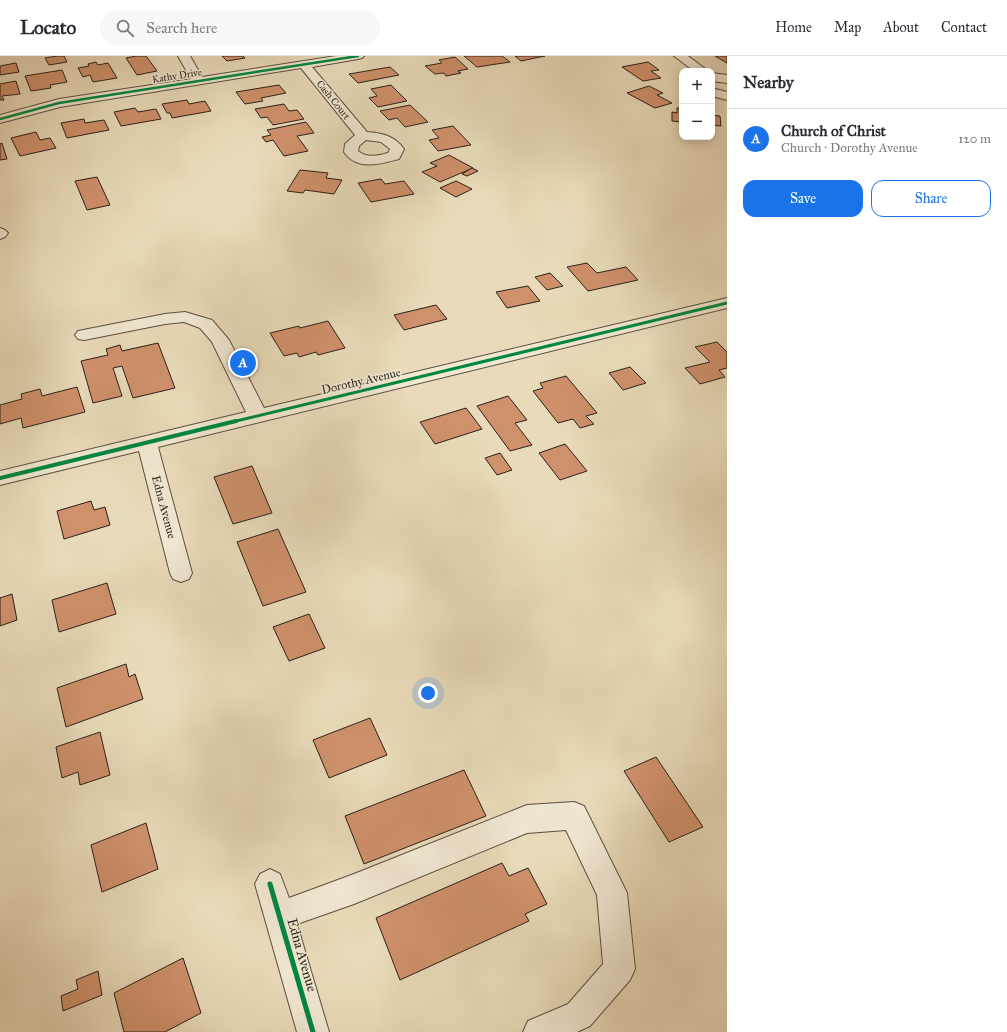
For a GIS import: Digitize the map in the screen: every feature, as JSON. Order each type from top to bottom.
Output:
[{"type":"street","points":[[184,56],[198,81]]},
{"type":"street","name":"Kathy Drive","points":[[0,119],[59,103],[358,56]]},
{"type":"street","points":[[680,56],[698,68]]},
{"type":"street","name":"Cash Court","points":[[304,64],[362,136]]},
{"type":"street","points":[[715,77],[727,79]]},
{"type":"street","points":[[715,93],[727,96]]},
{"type":"street","name":"Dorothy Avenue","points":[[0,478],[727,303]]},
{"type":"street","points":[[84,335],[165,319],[185,317],[206,324],[220,340],[258,416]]},
{"type":"street","name":"Edna Avenue","points":[[147,442],[181,573]]},
{"type":"street","points":[[279,916],[354,889],[527,819],[574,816],[612,893],[619,969],[579,1015],[539,1032]]},
{"type":"street","name":"Edna Avenue","points":[[270,884],[312,1032]]},
{"type":"building","points":[[64,56],[67,62],[49,65],[45,58]]},
{"type":"building","points":[[146,56],[157,71],[137,75],[126,58]]},
{"type":"building","points":[[222,56],[243,56],[245,58],[227,61]]},
{"type":"building","points":[[464,56],[502,56],[510,62],[477,67]]},
{"type":"building","points":[[515,56],[545,56],[521,61]]},
{"type":"building","points":[[715,56],[727,56],[727,63]]},
{"type":"building","points":[[455,57],[468,69],[458,71],[461,73],[446,76],[444,73],[435,74],[425,66],[442,63],[439,60]]},
{"type":"building","points":[[96,62],[98,65],[108,63],[117,78],[93,82],[90,75],[83,77],[78,68],[89,66],[88,64]]},
{"type":"building","points":[[648,62],[659,70],[651,71],[661,78],[643,81],[622,67]]},
{"type":"building","points":[[16,63],[19,72],[0,75],[0,66]]},
{"type":"building","points":[[390,67],[399,75],[358,83],[349,74]]},
{"type":"building","points":[[62,70],[67,82],[50,85],[51,88],[31,91],[25,76]]},
{"type":"building","points":[[16,81],[20,94],[2,96],[4,100],[0,100],[0,84]]},
{"type":"building","points":[[279,85],[286,93],[261,98],[263,101],[245,104],[236,92]]},
{"type":"building","points":[[391,85],[407,101],[378,107],[369,98],[377,96],[371,89]]},
{"type":"building","points":[[649,86],[663,93],[657,95],[672,103],[655,108],[627,93]]},
{"type":"building","points":[[187,100],[189,104],[205,101],[211,111],[172,118],[170,113],[167,113],[162,104]]},
{"type":"building","points":[[284,104],[289,111],[297,110],[304,119],[273,125],[267,117],[261,118],[255,109]]},
{"type":"building","points":[[410,105],[428,122],[405,127],[397,118],[389,120],[380,111]]},
{"type":"building","points":[[135,108],[138,112],[156,109],[161,119],[121,126],[114,112]]},
{"type":"building","points":[[677,108],[679,108],[679,122],[672,121],[672,112],[677,113]]},
{"type":"building","points":[[715,115],[720,116],[721,126],[715,125]]},
{"type":"building","points":[[84,119],[85,123],[104,120],[109,130],[67,138],[61,123]]},
{"type":"building","points":[[306,122],[314,133],[297,136],[308,151],[284,156],[273,140],[266,142],[262,137],[271,135],[267,130]]},
{"type":"building","points":[[453,126],[471,145],[438,151],[429,140],[439,138],[432,130]]},
{"type":"building","points":[[36,132],[40,140],[50,138],[56,148],[20,156],[11,138]]},
{"type":"building","points":[[2,143],[7,159],[0,160],[0,144]]},
{"type":"building","points":[[449,155],[473,168],[440,182],[422,172],[437,166],[430,163]]},
{"type":"building","points":[[472,168],[478,171],[467,176],[462,174]]},
{"type":"building","points":[[300,170],[328,173],[326,178],[342,180],[334,194],[305,190],[303,193],[287,191]]},
{"type":"building","points":[[97,177],[110,205],[87,210],[75,181]]},
{"type":"building","points":[[381,179],[385,184],[404,181],[414,194],[371,202],[358,183]]},
{"type":"building","points":[[456,181],[472,189],[456,197],[440,188]]},
{"type":"building","points":[[587,263],[597,273],[626,267],[638,280],[588,291],[567,267]]},
{"type":"building","points":[[550,273],[563,286],[547,290],[535,277]]},
{"type":"building","points":[[528,286],[540,301],[507,308],[496,292]]},
{"type":"building","points":[[436,305],[447,319],[404,330],[394,315]]},
{"type":"building","points":[[328,321],[345,348],[318,355],[316,352],[299,357],[297,353],[284,356],[270,333],[299,326],[300,328]]},
{"type":"building","points":[[717,342],[727,352],[727,368],[719,370],[725,377],[700,384],[685,368],[710,362],[695,347]]},
{"type":"building","points":[[158,343],[175,388],[133,398],[122,366],[113,368],[122,396],[93,403],[81,361],[108,355],[106,349],[120,345],[122,351]]},
{"type":"building","points":[[630,367],[646,383],[623,390],[609,373]]},
{"type":"building","points":[[566,376],[597,413],[586,416],[594,424],[580,428],[573,419],[558,423],[533,391],[543,388],[540,383]]},
{"type":"building","points":[[77,387],[85,412],[23,428],[21,418],[0,424],[0,405],[22,399],[21,394],[40,389],[42,396]]},
{"type":"building","points":[[508,396],[527,420],[515,423],[532,445],[510,451],[477,406]]},
{"type":"building","points":[[466,408],[482,429],[435,444],[420,422]]},
{"type":"building","points":[[565,444],[587,471],[560,480],[539,453]]},
{"type":"building","points":[[500,453],[512,470],[497,475],[485,458]]},
{"type":"building","points":[[252,466],[272,513],[233,524],[214,477]]},
{"type":"building","points":[[91,501],[94,510],[105,507],[110,525],[64,539],[57,511]]},
{"type":"building","points":[[278,529],[306,592],[263,606],[237,542]]},
{"type":"building","points":[[107,583],[116,614],[59,632],[52,600]]},
{"type":"building","points":[[12,594],[17,620],[0,626],[0,598]]},
{"type":"building","points":[[309,614],[325,648],[289,661],[273,627]]},
{"type":"building","points":[[126,664],[129,677],[135,674],[143,699],[66,727],[57,688]]},
{"type":"building","points":[[370,718],[387,755],[329,778],[313,740]]},
{"type":"building","points":[[100,732],[110,775],[80,785],[78,772],[62,778],[56,747]]},
{"type":"building","points":[[656,757],[703,827],[669,842],[624,771]]},
{"type":"building","points":[[464,770],[486,816],[364,864],[345,816]]},
{"type":"building","points":[[146,823],[158,869],[102,892],[91,845]]},
{"type":"building","points":[[502,863],[509,876],[528,868],[547,904],[525,914],[529,921],[400,980],[376,918]]},
{"type":"building","points":[[183,958],[201,1013],[165,1032],[124,1032],[114,993]]},
{"type":"building","points":[[98,971],[102,995],[63,1011],[61,996],[78,989],[76,980]]},
{"type":"cycle path","points":[[0,119],[59,103],[358,56]]},
{"type":"cycle path","points":[[0,478],[727,303]]},
{"type":"cycle path","points":[[270,884],[313,1032]]},
{"type":"place","name":"Church of Christ","points":[[243,363]]}]
